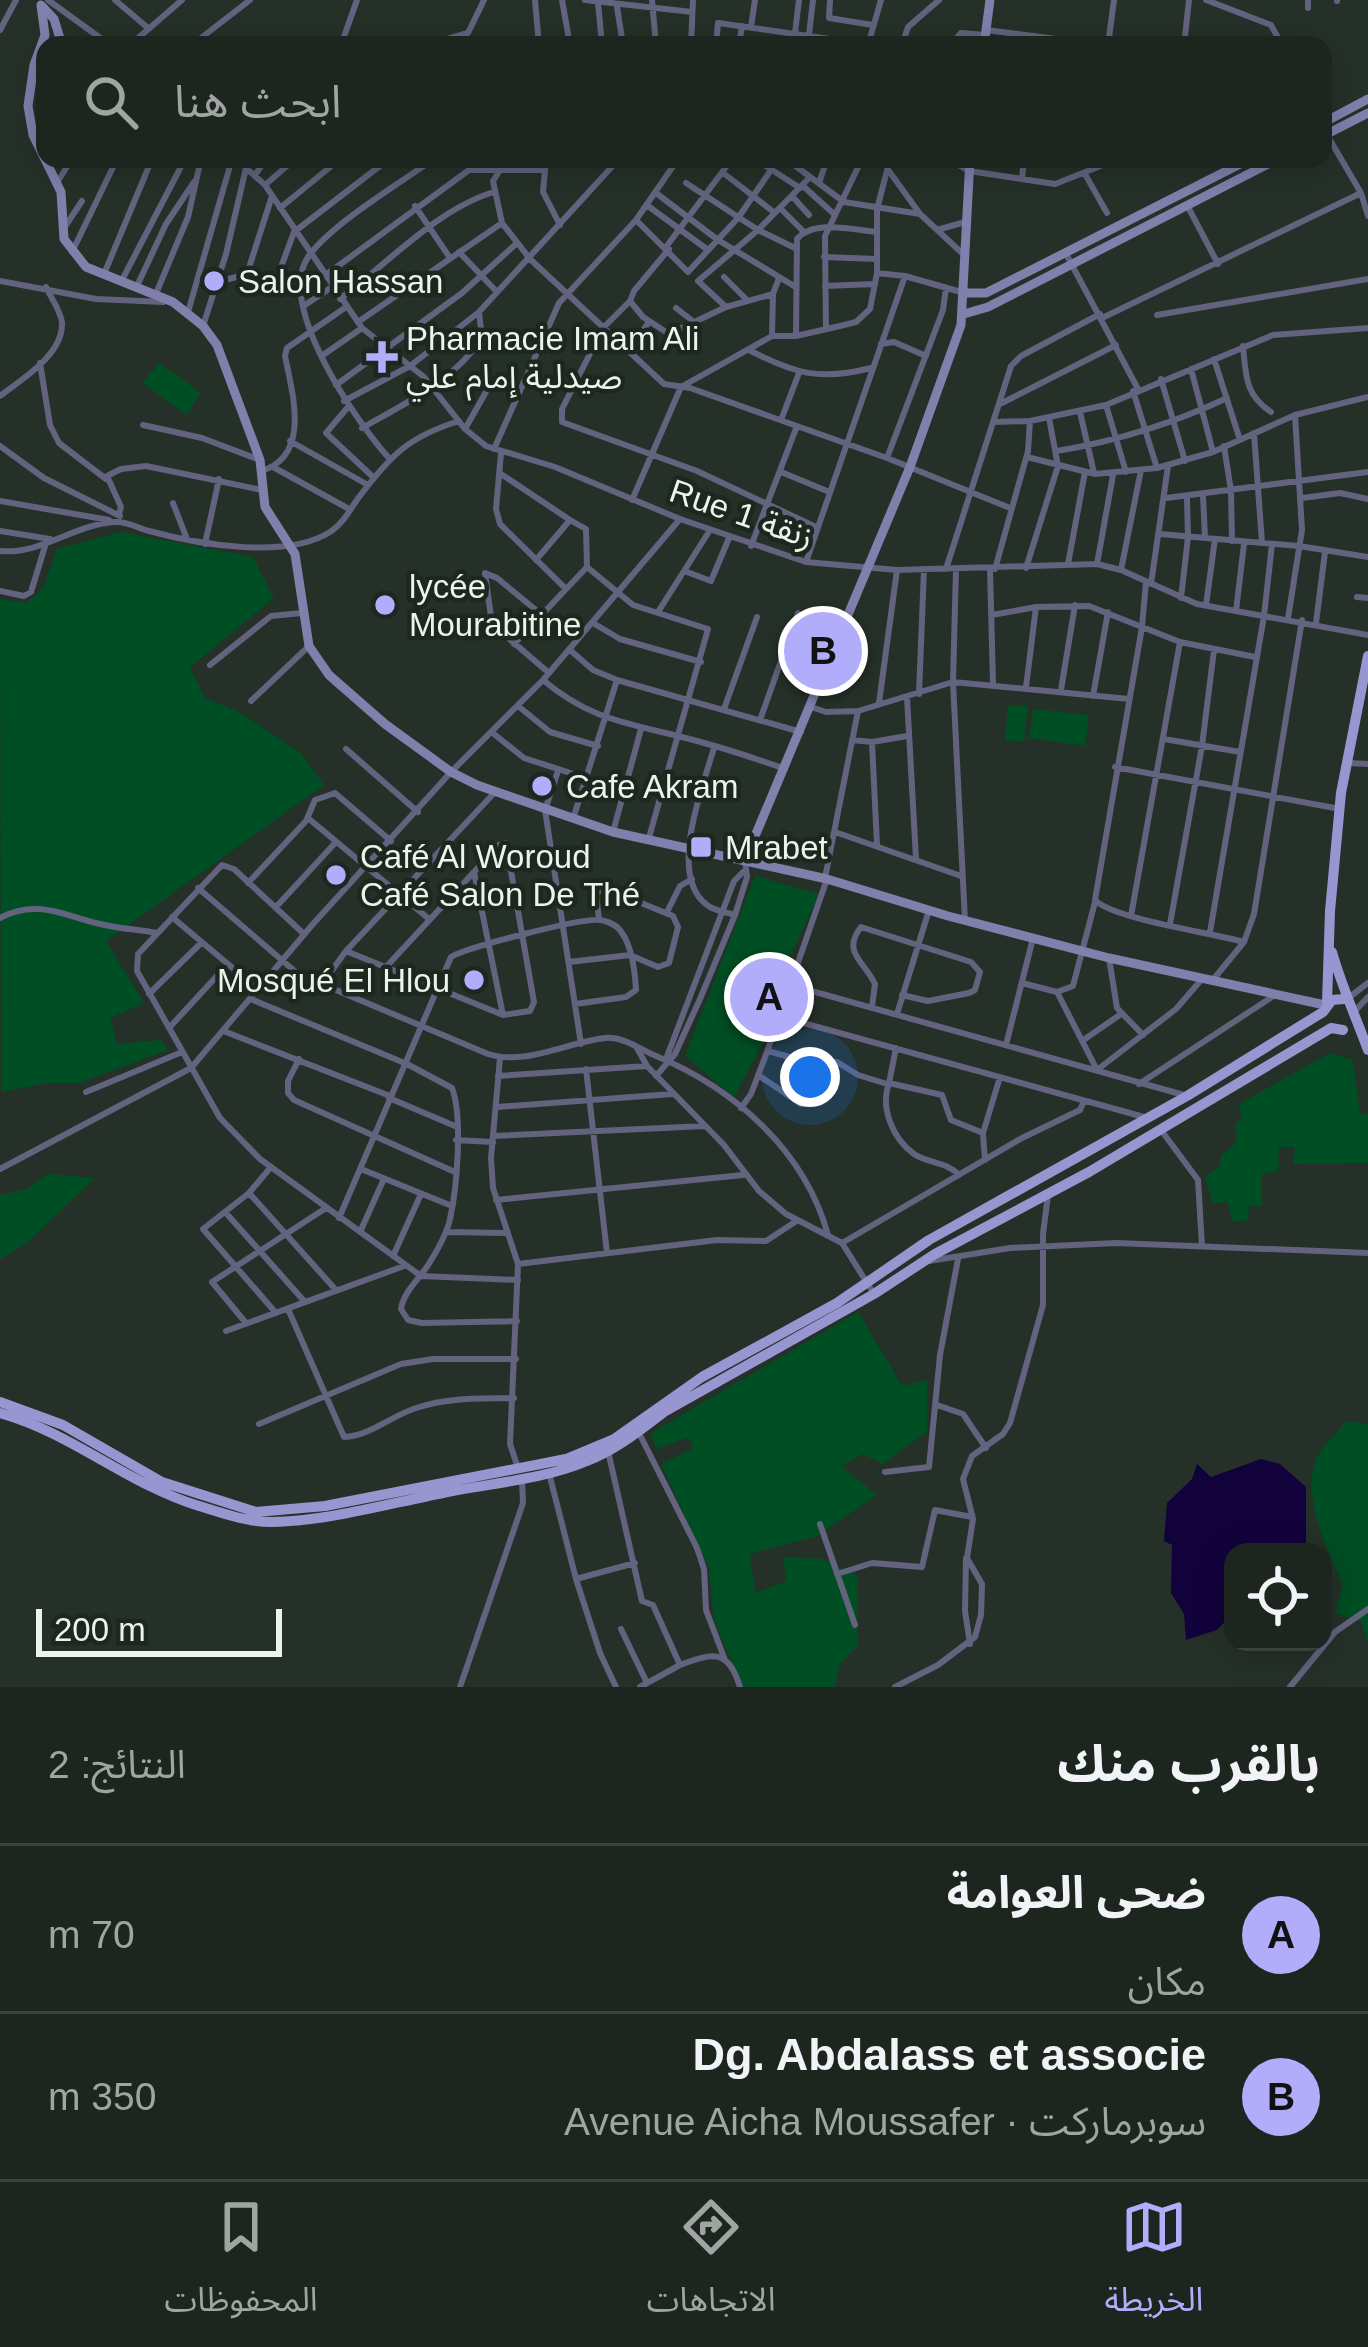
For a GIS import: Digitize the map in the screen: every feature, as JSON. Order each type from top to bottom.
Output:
[{"type":"main road","points":[[1368,656],[1340,809],[1325,1007],[1337,1029],[1368,1051]]},
{"type":"main road","points":[[1330,943],[1345,1000],[1368,1051]]},
{"type":"main road","points":[[0,1413],[65,1437],[153,1489],[254,1521],[334,1514],[566,1459],[599,1447],[702,1378],[837,1303],[929,1240],[1187,1096],[1325,1007],[1345,1000]]},
{"type":"main road","points":[[0,1402],[63,1425],[162,1482],[256,1512],[325,1506],[520,1473],[549,1474],[640,1433],[664,1412],[922,1262],[1349,1026],[1354,1013]]},
{"type":"street","points":[[0,29],[16,0]]},
{"type":"street","points":[[115,0],[148,28]]},
{"type":"street","points":[[140,36],[182,0]]},
{"type":"street","points":[[204,36],[250,0]]},
{"type":"street","points":[[344,36],[357,0]]},
{"type":"street","points":[[460,36],[473,27],[484,0]]},
{"type":"street","points":[[535,0],[538,36]]},
{"type":"street","points":[[562,0],[568,36]]},
{"type":"street","points":[[585,0],[692,13]]},
{"type":"street","points":[[652,0],[655,36]]},
{"type":"street","points":[[691,36],[693,0]]},
{"type":"street","points":[[743,36],[754,0]]},
{"type":"street","points":[[795,33],[800,0]]},
{"type":"street","points":[[808,35],[813,0]]},
{"type":"street","points":[[830,0],[830,19],[872,25]]},
{"type":"street","points":[[871,36],[881,0]]},
{"type":"street","points":[[905,36],[908,27],[939,0]]},
{"type":"street","points":[[985,36],[990,0]]},
{"type":"street","points":[[1108,36],[1114,0]]},
{"type":"street","points":[[1185,36],[1189,0]]},
{"type":"street","points":[[1205,0],[1271,25],[1277,36]]},
{"type":"street","points":[[43,2],[61,36]]},
{"type":"street","points":[[43,2],[44,36]]},
{"type":"street","points":[[43,2],[96,36]]},
{"type":"street","points":[[598,2],[601,36]]},
{"type":"street","points":[[617,6],[622,36]]},
{"type":"street","points":[[717,36],[718,23],[814,36]]},
{"type":"street","points":[[36,64],[30,121],[36,135]]},
{"type":"street","points":[[32,75],[36,71]]},
{"type":"street","points":[[1332,124],[1368,99]]},
{"type":"street","points":[[1332,127],[1368,113]]},
{"type":"street","points":[[1332,144],[1368,216]]},
{"type":"street","points":[[50,168],[62,199],[62,230],[72,252],[103,277],[188,312],[222,354],[260,465],[268,514],[291,544],[309,646],[338,684],[451,772],[613,832],[745,866],[826,879],[1108,958],[1325,1007]]},
{"type":"street","points":[[57,183],[66,168]]},
{"type":"street","points":[[72,252],[113,168]]},
{"type":"street","points":[[103,277],[148,168]]},
{"type":"street","points":[[121,284],[179,168]]},
{"type":"street","points":[[155,296],[181,238],[199,168]]},
{"type":"street","points":[[188,312],[231,168]]},
{"type":"street","points":[[203,326],[246,168]]},
{"type":"street","name":"Rue 1 زنقة","points":[[247,168],[265,185],[323,277],[360,325],[433,385],[465,429],[498,451],[555,467],[729,538],[806,562],[897,570],[1097,564],[1206,605],[1368,635]]},
{"type":"street","points":[[255,175],[260,168]]},
{"type":"street","points":[[265,185],[285,168]]},
{"type":"street","points":[[280,208],[329,168]]},
{"type":"street","points":[[277,278],[294,232],[377,168]]},
{"type":"street","points":[[388,457],[346,404],[310,334],[302,282],[309,255],[422,168]]},
{"type":"street","points":[[323,277],[473,168]]},
{"type":"street","points":[[502,168],[494,180],[502,223],[566,296],[664,384],[845,442],[1010,508]]},
{"type":"street","points":[[532,168],[542,170],[544,197],[560,225]]},
{"type":"street","points":[[371,481],[326,433],[346,404],[410,366],[479,312],[612,168]]},
{"type":"street","points":[[566,589],[500,524],[498,451],[553,312],[636,220],[672,168]]},
{"type":"street","points":[[725,168],[630,301],[602,328],[562,409],[561,421],[718,480],[816,527]]},
{"type":"street","points":[[768,168],[834,214]]},
{"type":"street","points":[[798,168],[844,202],[920,214]]},
{"type":"street","points":[[819,183],[824,168]]},
{"type":"street","points":[[826,329],[827,228],[858,168]]},
{"type":"street","points":[[632,500],[681,387],[772,336],[796,336],[856,322],[866,314],[873,303],[878,209],[889,168]]},
{"type":"street","points":[[656,1076],[910,467],[964,314],[970,168]]},
{"type":"street","points":[[981,168],[1055,184],[1098,168]]},
{"type":"street","points":[[1022,179],[1023,168]]},
{"type":"street","points":[[877,273],[964,293],[986,292],[1232,168]]},
{"type":"street","points":[[943,310],[964,314],[988,307],[1260,168]]},
{"type":"street","points":[[688,272],[738,218],[771,170]]},
{"type":"street","points":[[889,171],[920,214],[963,254]]},
{"type":"street","points":[[722,172],[803,232],[827,228],[878,232]]},
{"type":"street","points":[[1085,174],[1107,213]]},
{"type":"street","points":[[698,281],[810,177]]},
{"type":"street","points":[[136,290],[166,224],[195,182]]},
{"type":"street","points":[[686,183],[795,248]]},
{"type":"street","points":[[273,467],[290,440],[298,414],[285,356],[296,339],[310,334],[431,227],[494,192]]},
{"type":"street","points":[[656,193],[718,240],[794,286]]},
{"type":"street","points":[[965,921],[951,569],[1009,370],[1016,359],[1101,316],[1360,193]]},
{"type":"street","points":[[247,274],[272,196]]},
{"type":"street","points":[[792,196],[809,215]]},
{"type":"street","points":[[62,230],[82,201]]},
{"type":"street","points":[[1187,205],[1218,264]]},
{"type":"street","points":[[416,206],[450,258]]},
{"type":"street","points":[[647,206],[708,250]]},
{"type":"street","points":[[636,220],[726,307]]},
{"type":"street","points":[[937,230],[965,222]]},
{"type":"street","points":[[323,355],[502,223]]},
{"type":"street","points":[[796,336],[795,248],[803,232]]},
{"type":"street","points":[[336,385],[462,293],[517,243]]},
{"type":"street","points":[[459,252],[496,291]]},
{"type":"street","points":[[1065,252],[1116,345],[1135,390],[1157,468]]},
{"type":"street","points":[[824,257],[877,259]]},
{"type":"street","points":[[215,283],[247,274],[302,282]]},
{"type":"street","points":[[806,562],[905,276]]},
{"type":"street","points":[[724,277],[747,301]]},
{"type":"street","points":[[772,336],[772,295],[779,278]]},
{"type":"street","points":[[1157,315],[1368,279]]},
{"type":"street","points":[[0,281],[96,299],[172,302]]},
{"type":"street","points":[[825,286],[875,284]]},
{"type":"street","points":[[0,396],[54,346],[60,315],[46,287]]},
{"type":"street","points":[[305,305],[332,287]]},
{"type":"street","points":[[887,458],[943,310],[946,288]]},
{"type":"street","points":[[630,301],[669,334],[726,307],[772,295]]},
{"type":"street","points":[[676,308],[694,322]]},
{"type":"street","points":[[362,428],[433,385],[478,345],[483,332],[479,312]]},
{"type":"street","points":[[628,351],[650,322]]},
{"type":"street","points":[[993,422],[1030,421],[1106,405],[1273,335],[1368,328]]},
{"type":"street","points":[[881,344],[894,342],[926,356]]},
{"type":"street","points":[[1000,404],[1116,345]]},
{"type":"street","points":[[1243,346],[1246,382],[1253,398],[1271,412]]},
{"type":"street","points":[[748,349],[800,373],[837,376],[871,368]]},
{"type":"street","points":[[1214,359],[1240,440]]},
{"type":"street","points":[[40,363],[50,425],[59,443],[106,479],[122,519]]},
{"type":"street","points":[[1190,369],[1213,452]]},
{"type":"street","points":[[780,420],[800,373]]},
{"type":"street","points":[[1161,379],[1185,461]]},
{"type":"street","points":[[465,429],[491,383]]},
{"type":"street","points":[[1027,457],[1113,475],[1157,468],[1213,452],[1295,415],[1368,397]]},
{"type":"street","points":[[1058,452],[1176,422],[1227,398]]},
{"type":"street","points":[[1106,405],[1126,472]]},
{"type":"street","points":[[1068,565],[1090,472],[1090,446],[1080,412]]},
{"type":"street","points":[[1288,618],[1302,498],[1295,415]]},
{"type":"street","points":[[1026,568],[1058,466],[1049,418]]},
{"type":"street","points":[[0,501],[122,519],[205,544],[291,544],[333,531],[388,457],[419,436],[459,421]]},
{"type":"street","points":[[993,683],[993,570],[1027,457],[1030,421]]},
{"type":"street","points":[[142,424],[202,437],[273,467],[350,510]]},
{"type":"street","points":[[752,546],[797,426]]},
{"type":"street","points":[[1254,433],[1262,543]]},
{"type":"street","points":[[290,440],[371,481]]},
{"type":"street","points":[[0,446],[74,495],[122,519]]},
{"type":"street","points":[[1224,446],[1232,541]]},
{"type":"street","points":[[106,479],[114,471],[146,466],[262,490]]},
{"type":"street","points":[[1022,982],[1057,992],[1073,986],[1084,950],[1160,534],[1168,466]]},
{"type":"street","points":[[1120,570],[1141,470]]},
{"type":"street","points":[[781,472],[829,491]]},
{"type":"street","points":[[1166,498],[1368,472]]},
{"type":"street","points":[[501,474],[586,529],[587,566],[514,644]]},
{"type":"street","points":[[1097,564],[1113,475]]},
{"type":"street","points":[[205,544],[219,479]]},
{"type":"street","points":[[1302,498],[1340,493],[1368,499]]},
{"type":"street","points":[[1203,495],[1204,538]]},
{"type":"street","points":[[1181,598],[1187,498]]},
{"type":"street","points":[[173,503],[188,539]]},
{"type":"street","points":[[0,551],[20,552],[122,519]]},
{"type":"street","points":[[0,1169],[191,1069],[304,934],[570,650],[680,519]]},
{"type":"street","points":[[536,560],[570,520]]},
{"type":"street","points":[[658,612],[710,530]]},
{"type":"street","points":[[0,531],[49,542]]},
{"type":"street","points":[[1160,534],[1368,557]]},
{"type":"street","points":[[686,571],[711,581],[729,538]]},
{"type":"street","points":[[1206,605],[1215,539]]},
{"type":"street","points":[[0,591],[24,596],[32,592],[49,542]]},
{"type":"street","points":[[1236,611],[1244,542]]},
{"type":"street","points":[[1210,932],[1272,544]]},
{"type":"street","points":[[1316,622],[1325,552]]},
{"type":"street","points":[[587,566],[633,605],[708,628],[648,841]]},
{"type":"street","points":[[919,694],[924,569]]},
{"type":"street","points":[[879,704],[897,570]]},
{"type":"street","points":[[542,615],[485,573],[490,618],[576,705],[604,720],[786,769]]},
{"type":"street","points":[[1357,597],[1368,598]]},
{"type":"street","points":[[992,615],[1076,605],[1108,612],[1180,641],[1256,657]]},
{"type":"street","points":[[1060,692],[1076,605]]},
{"type":"street","points":[[1026,687],[1036,608]]},
{"type":"street","points":[[1093,696],[1108,612]]},
{"type":"street","points":[[210,665],[260,622],[302,613]]},
{"type":"street","points":[[760,720],[798,613]]},
{"type":"street","points":[[724,709],[757,616]]},
{"type":"street","points":[[1096,1070],[1176,1009],[1244,941],[1260,886],[1303,620]]},
{"type":"street","points":[[593,623],[620,639],[701,662]]},
{"type":"street","points":[[1131,916],[1180,641]]},
{"type":"street","points":[[251,700],[309,646]]},
{"type":"street","points":[[570,650],[593,670],[616,680],[801,732]]},
{"type":"street","points":[[1170,924],[1214,650]]},
{"type":"street","points":[[573,819],[616,680]]},
{"type":"street","points":[[811,707],[826,712],[858,711],[953,682],[1129,699]]},
{"type":"street","points":[[907,698],[916,859]]},
{"type":"street","points":[[518,706],[550,733],[598,746]]},
{"type":"street","points":[[741,1108],[768,1051],[826,879],[858,711]]},
{"type":"street","points":[[613,832],[641,729]]},
{"type":"street","points":[[493,734],[524,758],[586,778]]},
{"type":"street","points":[[853,740],[908,736]]},
{"type":"street","points":[[1164,740],[1240,752]]},
{"type":"street","points":[[872,742],[877,845]]},
{"type":"street","points":[[714,747],[687,850],[692,879],[707,905],[734,915]]},
{"type":"street","points":[[346,749],[418,812]]},
{"type":"street","points":[[1346,763],[1368,764]]},
{"type":"street","points":[[1115,767],[1340,809]]},
{"type":"street","points":[[558,771],[545,810],[581,1044]]},
{"type":"street","points":[[322,985],[346,951],[496,791]]},
{"type":"street","points":[[248,883],[308,818],[316,800],[332,792],[391,841]]},
{"type":"street","points":[[308,818],[429,919]]},
{"type":"street","points":[[834,832],[962,876]]},
{"type":"street","points":[[276,907],[336,842]]},
{"type":"street","points":[[346,951],[503,1015],[530,1011],[534,1006],[506,843],[499,845],[386,967]]},
{"type":"street","points":[[304,934],[230,866],[221,865],[136,961],[149,994],[220,1118],[271,1167],[422,1276],[518,1280]]},
{"type":"street","points":[[666,1060],[676,1054],[734,915],[747,877],[745,866]]},
{"type":"street","points":[[474,872],[503,1015]]},
{"type":"street","points":[[667,913],[680,886],[692,879]]},
{"type":"street","points":[[569,962],[630,955],[658,967],[669,963],[678,926],[667,913],[602,886],[596,895],[599,919]]},
{"type":"street","points":[[198,888],[281,962],[322,985],[500,1058],[608,1037],[704,1076],[782,1146],[807,1177],[828,1235]]},
{"type":"street","points":[[1096,902],[1131,916],[1244,941]]},
{"type":"street","points":[[0,917],[17,909],[43,909],[157,933]]},
{"type":"street","points":[[897,1014],[929,910]]},
{"type":"street","points":[[172,916],[260,991]]},
{"type":"street","points":[[340,1218],[451,957],[599,919],[616,926],[630,955],[635,992],[626,998],[575,1004]]},
{"type":"street","points":[[872,1007],[875,984],[853,953],[856,931],[869,928],[976,965],[980,976],[972,992],[941,1000],[920,1001],[902,995]]},
{"type":"street","points":[[1005,1046],[1033,938]]},
{"type":"street","points":[[149,994],[201,943]]},
{"type":"street","points":[[1108,958],[1121,1014],[1143,1035]]},
{"type":"street","points":[[169,1028],[227,965]]},
{"type":"street","points":[[1345,1000],[1368,983]]},
{"type":"street","points":[[1147,1118],[778,1017],[768,1008],[766,997],[776,986],[790,984],[1187,1096]]},
{"type":"street","points":[[1057,992],[1096,1070]]},
{"type":"street","points":[[1139,1084],[1275,994]]},
{"type":"street","points":[[1354,1013],[1368,997]]},
{"type":"street","points":[[253,1000],[407,1064],[452,1088],[456,1140],[452,1206],[446,1232],[422,1276],[402,1300],[401,1309],[408,1320],[433,1323],[517,1321]]},
{"type":"street","points":[[1082,1041],[1121,1014]]},
{"type":"street","points":[[224,1031],[455,1126]]},
{"type":"street","points":[[637,1048],[647,1066],[773,1204],[842,1243],[874,1294]]},
{"type":"street","points":[[896,1048],[885,1106],[904,1143],[916,1155],[954,1168],[959,1175]]},
{"type":"street","points":[[768,1051],[811,1063],[837,1062],[858,1075],[942,1095],[953,1122],[983,1132]]},
{"type":"street","points":[[86,1092],[182,1052]]},
{"type":"street","points":[[460,1687],[524,1504],[510,1444],[518,1264],[496,1200],[494,1139],[500,1058]]},
{"type":"street","points":[[299,1059],[288,1081],[290,1096],[455,1172]]},
{"type":"street","points":[[498,1076],[647,1066]]},
{"type":"street","points":[[586,1069],[607,1252]]},
{"type":"street","points":[[758,1075],[801,1104]]},
{"type":"street","points":[[985,1160],[983,1132],[1000,1077]]},
{"type":"street","points":[[496,1107],[674,1094]]},
{"type":"street","points":[[842,1243],[1080,1110],[1084,1101]]},
{"type":"street","points":[[456,1140],[705,1126]]},
{"type":"street","points":[[1161,1130],[1198,1180],[1202,1246]]},
{"type":"street","points":[[271,1167],[250,1193],[203,1229],[276,1313]]},
{"type":"street","points":[[361,1169],[452,1206]]},
{"type":"street","points":[[496,1200],[746,1175]]},
{"type":"street","points":[[359,1232],[384,1180]]},
{"type":"street","points":[[250,1193],[336,1290]]},
{"type":"street","points":[[393,1256],[421,1194]]},
{"type":"street","points":[[970,1643],[964,1611],[972,1517],[963,1479],[972,1456],[1010,1423],[1045,1286],[1042,1246],[1048,1195]]},
{"type":"street","points":[[247,1324],[212,1282],[326,1208]]},
{"type":"street","points":[[226,1213],[305,1303]]},
{"type":"street","points":[[518,1264],[717,1240],[766,1241],[796,1221]]},
{"type":"street","points":[[446,1232],[506,1233]]},
{"type":"street","points":[[922,1262],[1042,1246],[1368,1253]]},
{"type":"street","points":[[885,1472],[929,1467],[940,1355],[958,1258]]},
{"type":"street","points":[[226,1331],[404,1266]]},
{"type":"street","points":[[288,1309],[341,1434],[348,1438],[432,1403],[465,1397],[514,1398]]},
{"type":"street","points":[[259,1424],[363,1376],[416,1360],[516,1359]]},
{"type":"street","points":[[936,1405],[963,1414],[986,1448]]},
{"type":"street","points":[[640,1433],[697,1548],[704,1569],[706,1610],[725,1660]]},
{"type":"street","points":[[608,1451],[641,1601],[653,1605],[680,1665]]},
{"type":"street","points":[[549,1474],[599,1653],[616,1687]]},
{"type":"street","points":[[837,1574],[872,1563],[922,1567],[935,1510],[972,1517]]},
{"type":"street","points":[[820,1524],[856,1624]]},
{"type":"street","points":[[895,1687],[970,1643],[981,1615],[982,1584],[966,1556]]},
{"type":"street","points":[[576,1579],[635,1563]]},
{"type":"street","points":[[1290,1687],[1335,1632],[1368,1609]]},
{"type":"street","points":[[621,1629],[644,1685],[705,1655],[733,1666],[740,1687]]},
{"type":"green space","points":[[159,363],[201,393],[186,415],[143,383]]},
{"type":"green space","points":[[121,532],[253,557],[274,598],[190,667],[205,698],[241,713],[301,753],[324,785],[106,941],[144,1003],[110,1018],[117,1044],[161,1040],[168,1050],[79,1083],[47,1083],[1,1092],[0,599],[26,603],[43,588],[57,549]]},
{"type":"green space","points":[[1008,705],[1028,706],[1024,742],[1005,740]]},
{"type":"green space","points":[[1033,709],[1089,715],[1085,746],[1029,738]]},
{"type":"green space","points":[[755,876],[819,894],[780,979],[760,998],[770,1029],[734,1097],[685,1056]]},
{"type":"green space","points":[[1330,1053],[1353,1060],[1360,1114],[1368,1113],[1368,1163],[1293,1164],[1295,1147],[1279,1147],[1278,1171],[1262,1174],[1262,1207],[1249,1205],[1248,1220],[1233,1222],[1227,1201],[1213,1204],[1205,1176],[1220,1166],[1221,1155],[1236,1143],[1239,1104]]},
{"type":"green space","points":[[48,1174],[95,1178],[27,1243],[0,1259],[0,1195],[27,1189]]},
{"type":"green space","points":[[858,1312],[902,1386],[927,1380],[927,1432],[882,1464],[863,1454],[841,1466],[877,1495],[817,1536],[750,1554],[755,1593],[787,1581],[782,1557],[822,1559],[858,1576],[857,1647],[839,1665],[835,1687],[743,1687],[714,1620],[709,1568],[661,1464],[693,1449],[689,1437],[656,1449],[651,1433]]},
{"type":"green space","points":[[1346,1421],[1368,1424],[1368,1642],[1361,1622],[1335,1613],[1343,1584],[1332,1560],[1332,1543],[1325,1543],[1318,1522],[1312,1488],[1323,1448]]},
{"type":"shaded area","points":[[1261,1459],[1280,1464],[1306,1487],[1306,1543],[1224,1543],[1224,1623],[1217,1630],[1186,1640],[1184,1614],[1171,1593],[1172,1545],[1164,1541],[1167,1503],[1192,1479],[1197,1464],[1211,1477]]},
{"type":"place","name":"Salon Hassan","points":[[214,281]]},
{"type":"place","name":"Pharmacie Imam Ali صيدلية إمام علي","points":[[382,357]]},
{"type":"place","name":"lycée Mourabitine","points":[[385,605]]},
{"type":"place","name":"Dg. Abdalass et associe","points":[[823,651]]},
{"type":"place","name":"Cafe Akram","points":[[542,786]]},
{"type":"place","name":"Mrabet","points":[[701,847]]},
{"type":"place","name":"Café Al Woroud Café Salon De Thé","points":[[336,875]]},
{"type":"place","name":"Mosqué El Hlou","points":[[474,980]]},
{"type":"place","name":"ضحى العوامة","points":[[769,997]]}]
